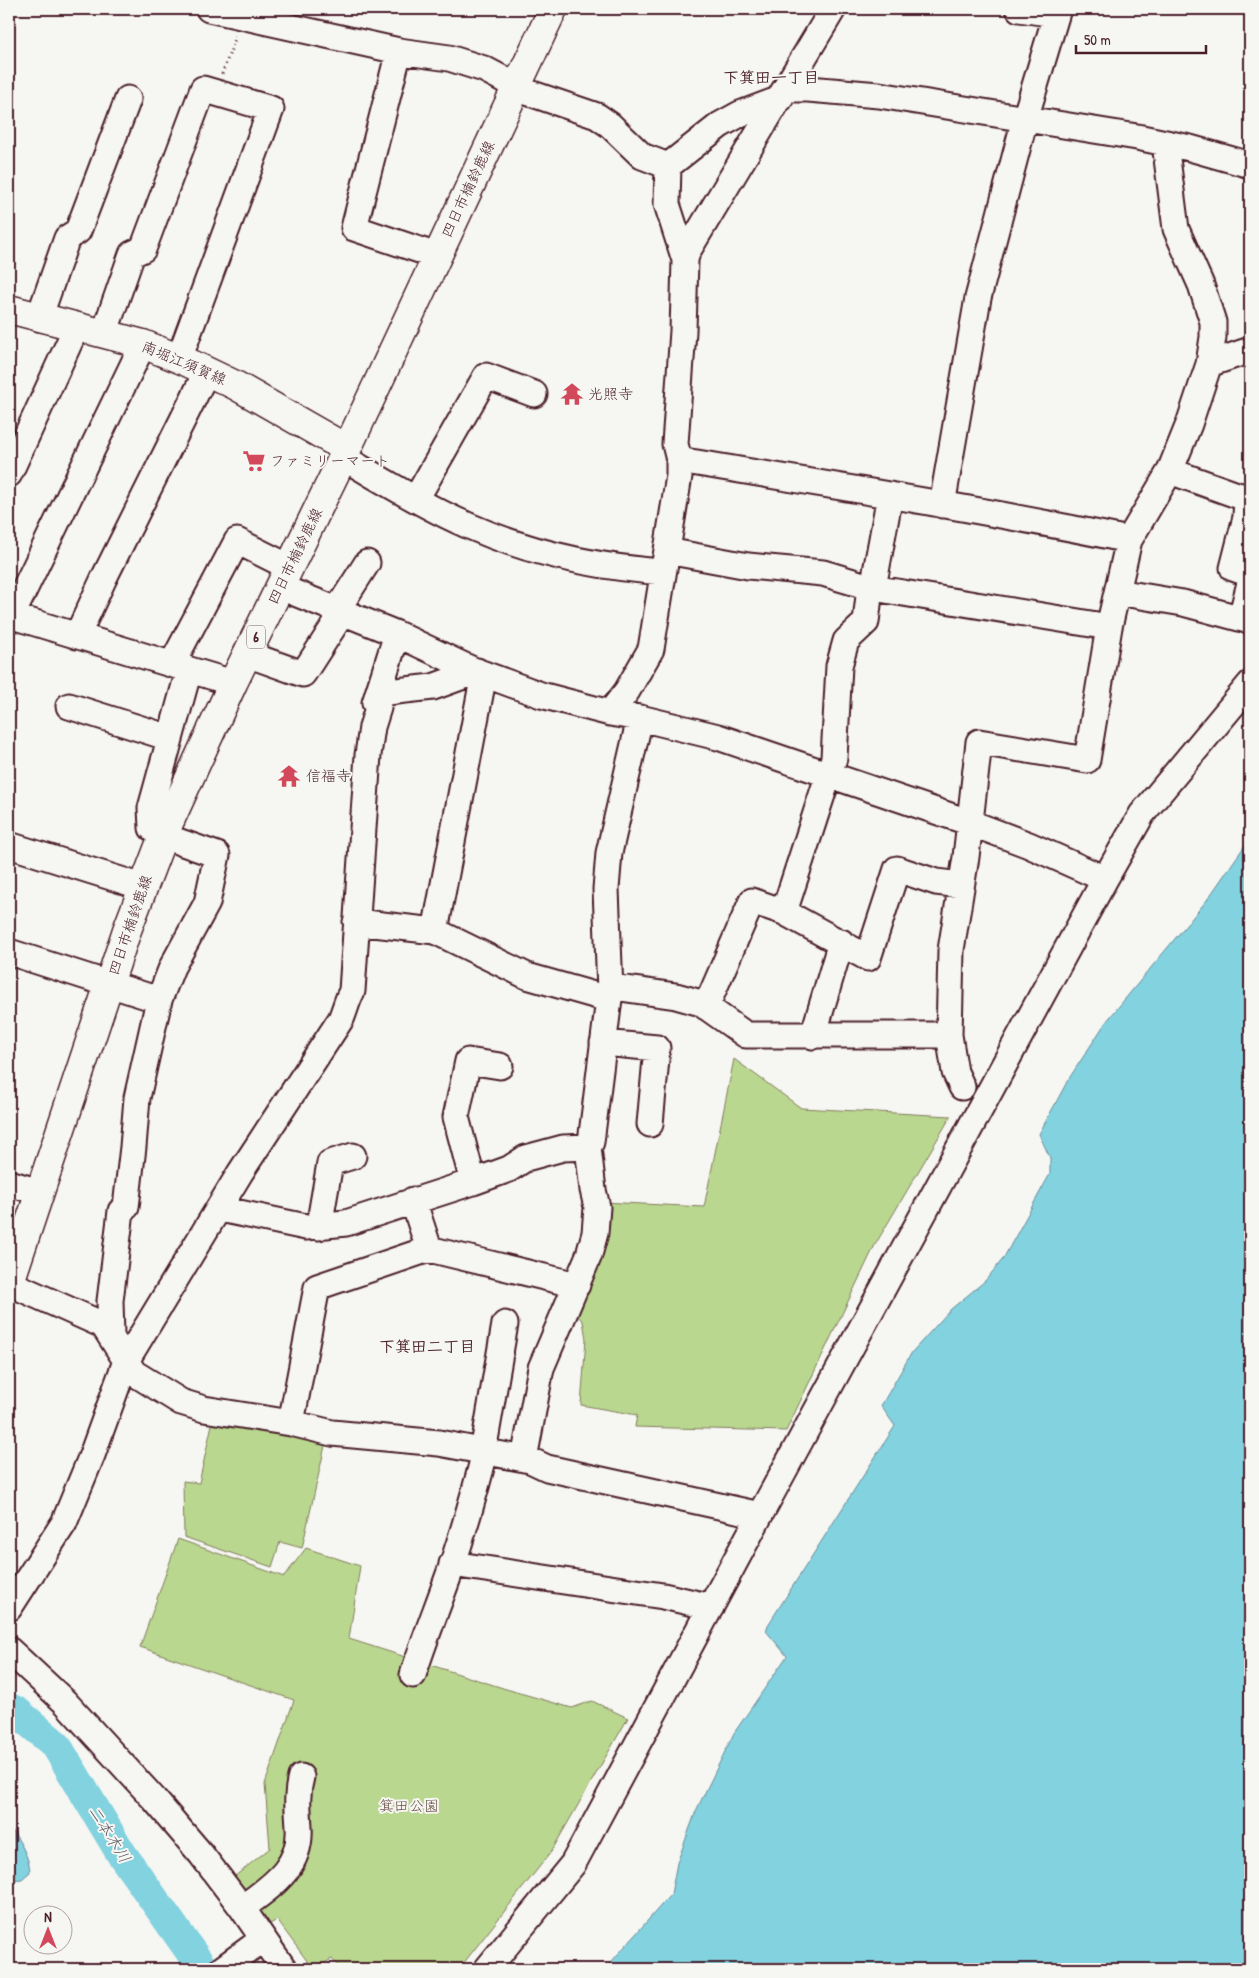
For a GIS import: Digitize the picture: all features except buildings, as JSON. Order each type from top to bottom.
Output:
[{"type":"main road","name":"四日市楠鈴鹿線","points":[[9,1284],[143,887],[163,836],[233,683],[344,453],[553,9]]},
{"type":"main road","name":"南堀江須賀線","points":[[9,308],[76,328],[143,344],[179,359],[235,385],[344,453]]},
{"type":"street","points":[[209,9],[244,16],[303,19],[398,51],[449,58],[467,63],[484,69],[516,87],[596,116],[610,125],[642,156],[668,166]]},
{"type":"street","points":[[610,713],[627,691],[651,649],[679,476],[679,460],[675,444],[687,252],[833,9]]},
{"type":"street","points":[[942,505],[978,298],[1025,119],[1057,12],[1019,9]]},
{"type":"street","points":[[398,51],[354,228],[437,256]]},
{"type":"street","points":[[104,334],[132,254],[143,249],[203,89],[271,109],[179,359]]},
{"type":"street","points":[[668,166],[720,125],[783,94],[808,89],[879,95],[1165,143],[1250,165]]},
{"type":"street","points":[[39,318],[67,238],[78,231],[128,99]]},
{"type":"street","points":[[962,1086],[955,1072],[949,1035],[951,950],[960,884],[966,857],[968,822],[979,742],[1087,760],[1109,627],[1129,540],[1170,471],[1189,424],[1209,364],[1213,322],[1201,285],[1176,229],[1165,143]]},
{"type":"street","points":[[668,166],[667,204],[685,260]]},
{"type":"street","points":[[9,474],[76,328]]},
{"type":"street","points":[[143,344],[10,615],[233,683]]},
{"type":"street","points":[[1209,364],[1250,350]]},
{"type":"street","points":[[78,636],[104,578],[207,372]]},
{"type":"street","points":[[416,499],[486,376],[534,394]]},
{"type":"street","points":[[344,453],[416,499],[468,526],[543,552],[630,569],[665,562],[748,566],[823,573],[872,588],[1109,627]]},
{"type":"street","points":[[679,460],[890,495],[1129,540]]},
{"type":"street","points":[[1170,471],[1249,497],[1233,568],[1250,574]]},
{"type":"street","points":[[784,912],[834,758],[839,666],[846,641],[866,622],[890,495]]},
{"type":"street","points":[[111,1335],[110,1301],[133,1147],[136,1098],[159,1000],[172,966],[207,903],[217,855],[163,836],[152,828],[151,808],[170,738],[181,667],[237,541],[285,577],[340,611],[397,634],[480,672],[541,695],[610,713],[640,718],[718,737],[1029,844],[1105,879]]},
{"type":"street","points":[[248,654],[303,674],[368,562]]},
{"type":"street","points":[[1117,592],[1184,603],[1245,619],[1250,582]]},
{"type":"street","points":[[9,1608],[64,1523],[92,1455],[126,1361],[274,1121],[341,1020],[352,991],[368,755],[378,708],[375,703],[397,634]]},
{"type":"street","points":[[378,693],[433,687],[480,672]]},
{"type":"street","points":[[435,931],[480,672]]},
{"type":"street","points":[[487,1969],[573,1864],[760,1515],[1142,814],[1250,684]]},
{"type":"street","points":[[69,706],[170,738]]},
{"type":"street","points":[[524,1459],[541,1368],[589,1255],[597,1220],[597,1206],[593,1190],[588,1147],[591,1142],[610,991],[606,889],[609,853],[640,718]]},
{"type":"street","points":[[9,845],[143,887]]},
{"type":"street","points":[[706,1007],[752,901],[784,912],[868,958],[897,869],[936,882],[960,884]]},
{"type":"street","points":[[356,922],[435,931],[527,976],[601,997],[610,991],[620,988],[676,996],[701,1003],[746,1035],[949,1035]]},
{"type":"street","points":[[813,1036],[841,942]]},
{"type":"street","points":[[9,952],[159,1000]]},
{"type":"street","points":[[603,1043],[657,1048],[650,1124]]},
{"type":"street","points":[[473,1182],[456,1117],[468,1061],[500,1066]]},
{"type":"street","points":[[220,1209],[306,1227],[346,1223],[473,1182],[509,1169],[526,1158],[563,1148],[588,1147]]},
{"type":"street","points":[[319,1227],[330,1162],[354,1156]]},
{"type":"street","points":[[9,1183],[39,1192]]},
{"type":"street","points":[[413,1200],[429,1249]]},
{"type":"street","points":[[291,1423],[317,1286],[429,1249],[577,1285]]},
{"type":"street","points":[[9,1284],[103,1324],[118,1350],[134,1372],[181,1402],[204,1409],[291,1423],[332,1433],[439,1443],[524,1459],[547,1468],[760,1515]]},
{"type":"street","points":[[413,1675],[425,1634],[452,1564],[475,1491],[484,1452],[505,1324]]},
{"type":"street","points":[[452,1564],[663,1596],[711,1606]]},
{"type":"street","points":[[9,1650],[65,1702],[109,1748],[201,1854],[242,1908],[259,1942],[284,1969]]},
{"type":"street","points":[[242,1908],[279,1880],[291,1866],[299,1840],[297,1796],[301,1777]]},
{"type":"street","points":[[222,1969],[259,1942]]},
{"type":"path","points":[[214,93],[244,16]]},
{"type":"green space","points":[[734,1059],[801,1108],[951,1116],[875,1245],[786,1431],[635,1427],[637,1415],[581,1405],[586,1339],[583,1321],[571,1310],[602,1202],[704,1207]]},
{"type":"green space","points":[[214,1415],[327,1437],[302,1548],[280,1542],[272,1567],[184,1537],[183,1481],[199,1483]]},
{"type":"green space","name":"箕田公園","points":[[178,1539],[284,1577],[306,1548],[360,1566],[349,1639],[572,1708],[592,1701],[628,1718],[551,1852],[459,1969],[341,1969],[332,1959],[313,1969],[277,1920],[263,1928],[229,1881],[270,1848],[265,1784],[294,1700],[140,1647]]},
{"type":"water","points":[[1250,838],[1250,1969],[605,1969],[671,1894],[677,1863],[696,1811],[734,1733],[787,1656],[766,1631],[768,1625],[895,1426],[881,1406],[912,1352],[951,1309],[985,1281],[1003,1259],[1050,1174],[1050,1158],[1039,1134],[1068,1080],[1106,1022],[1207,900]]},
{"type":"water","points":[[9,1827],[20,1842],[28,1860],[30,1872],[22,1879],[9,1880]]},
{"type":"waterway","name":"二本木川","points":[[9,1708],[17,1712],[56,1745],[121,1853],[203,1969]]},
{"type":"place","name":"光照寺","points":[[572,394]]},
{"type":"place","name":"ファミリーマート","points":[[254,461]]},
{"type":"place","name":"信福寺","points":[[289,776]]},
{"type":"district","name":"下箕田一丁目","points":[[771,77]]},
{"type":"district","name":"下箕田二丁目","points":[[427,1346]]}]
